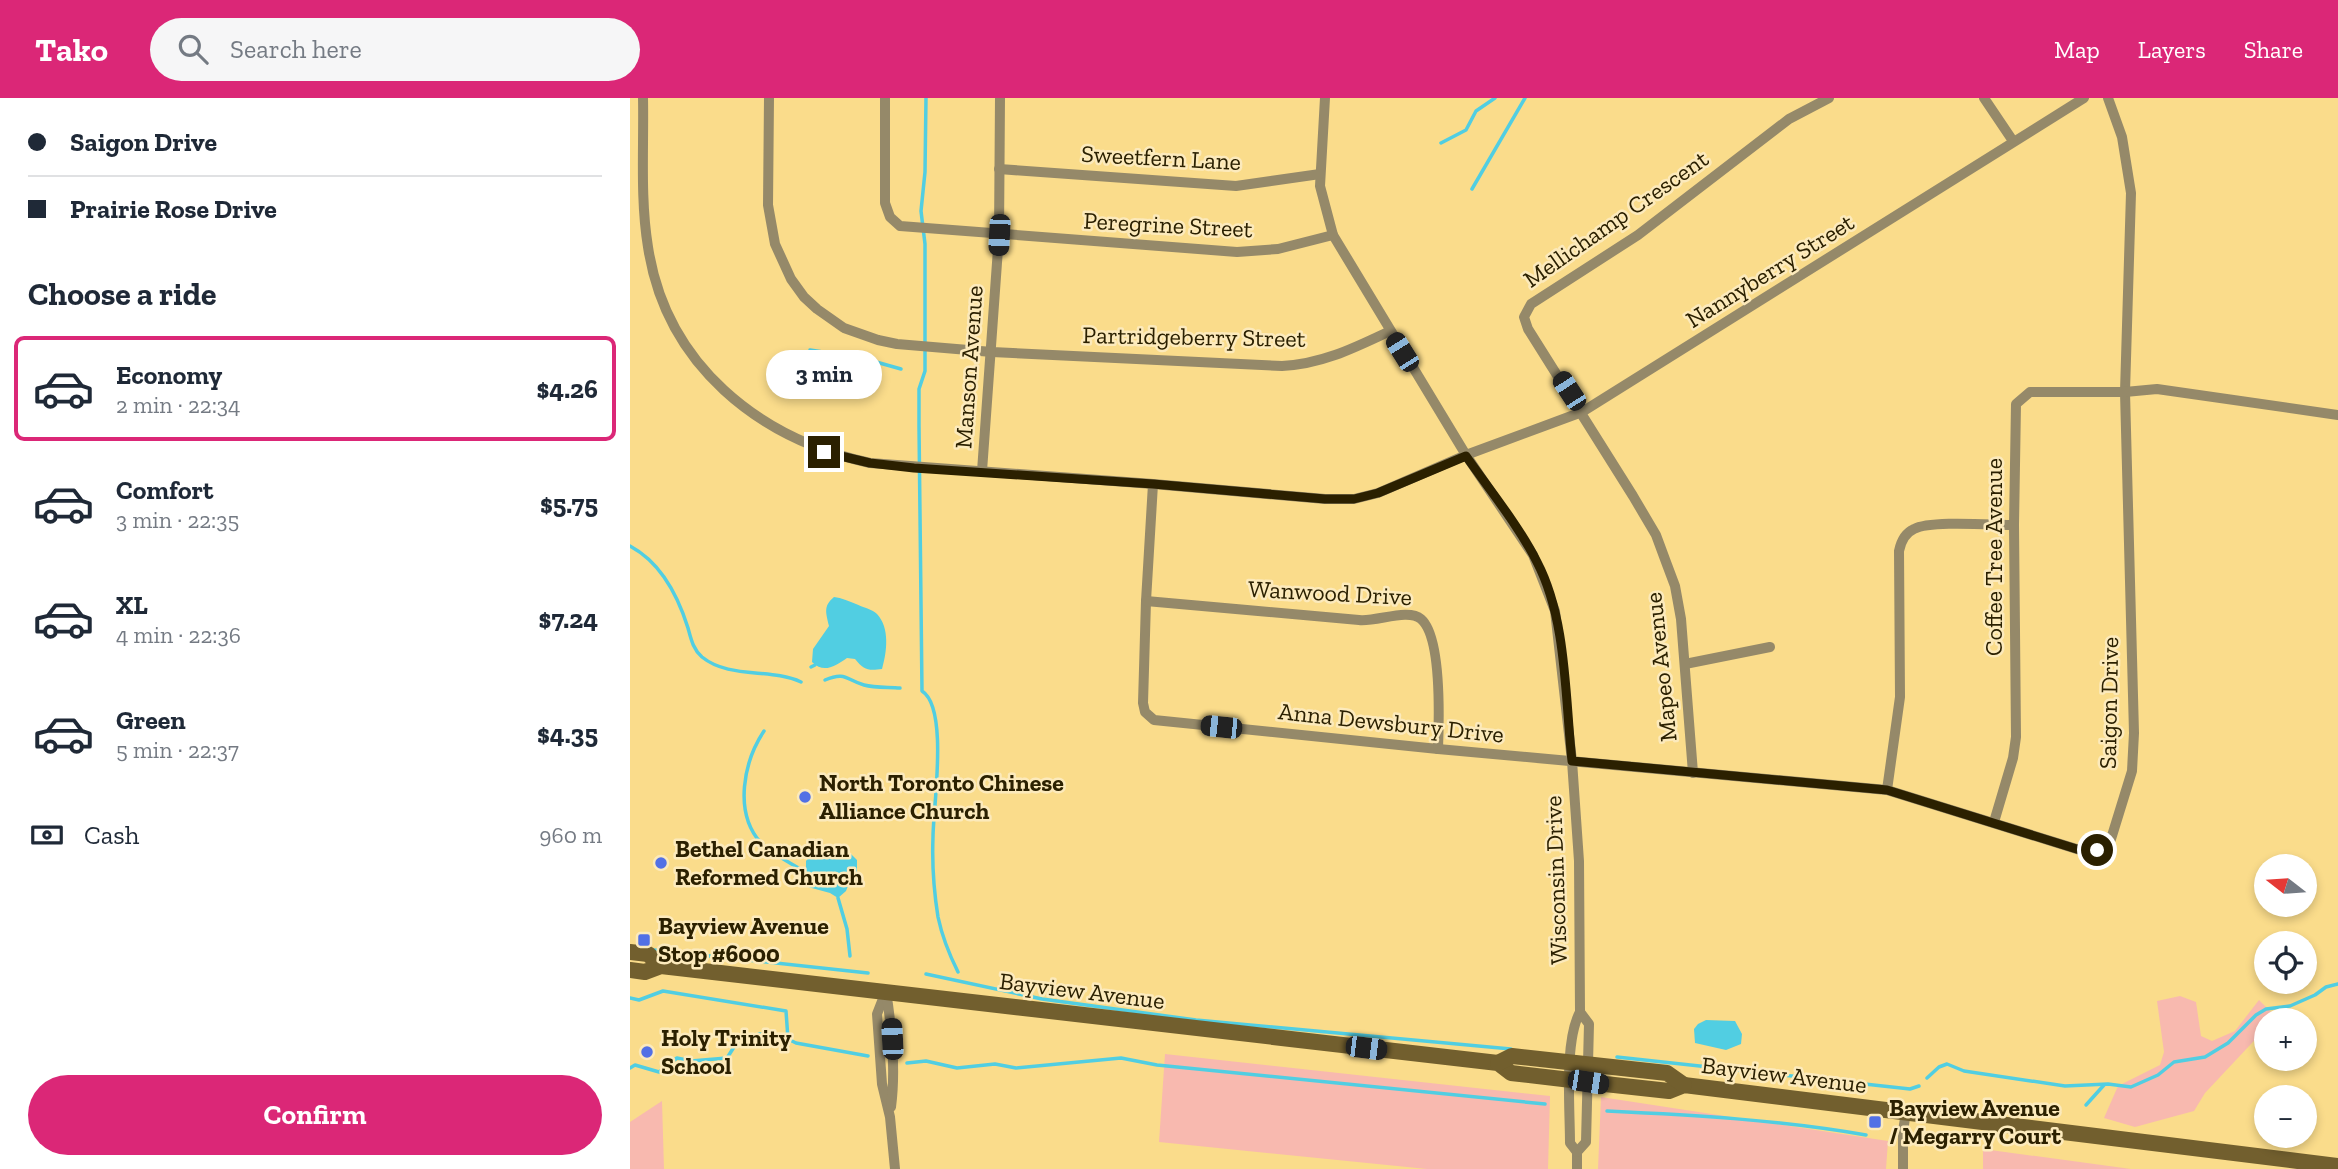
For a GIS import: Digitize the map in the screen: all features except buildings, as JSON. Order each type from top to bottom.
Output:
[{"type":"main road","name":"Bayview Avenue","points":[[630,952],[648,954],[660,965]]},
{"type":"main road","name":"Bayview Avenue","points":[[630,970],[645,972],[660,965],[1498,1063],[1511,1073],[1570,1080],[1669,1091],[1684,1085]]},
{"type":"main road","name":"Bayview Avenue","points":[[1498,1063],[1513,1056],[1667,1073],[1684,1085],[2338,1166]]},
{"type":"street","name":"Nannyberry Street","points":[[643,98],[645,223],[653,272],[669,316],[708,374],[724,391],[761,420],[824,452],[870,463],[1325,499],[1354,499],[1392,488],[1466,456],[1582,412],[2084,98]]},
{"type":"street","name":"Partridgeberry Street","points":[[769,98],[768,205],[782,262],[804,297],[844,328],[897,344],[992,352],[1296,365],[1347,352],[1390,331]]},
{"type":"street","name":"Peregrine Street","points":[[885,98],[885,203],[890,217],[900,226],[1257,252],[1332,234]]},
{"type":"street","name":"Manson Avenue","points":[[982,471],[999,235],[1000,98]]},
{"type":"street","name":"Wisconsin Drive","points":[[1325,98],[1320,174],[1322,200],[1332,234],[1466,456],[1533,555],[1548,590],[1559,633],[1572,761],[1580,888],[1580,1012],[1574,1024],[1570,1063],[1570,1143],[1577,1152],[1586,1142],[1588,1082],[1589,1024],[1580,1012]]},
{"type":"street","name":"Mellichamp Crescent","points":[[1582,412],[1528,329],[1524,317],[1531,304],[1638,235],[1790,119],[1829,98]]},
{"type":"street","points":[[1984,98],[2013,141]]},
{"type":"street","name":"Saigon Drive","points":[[1572,761],[1887,790],[2083,851],[2095,851],[2104,847],[2110,839],[2132,771],[2134,733],[2125,392],[2131,193],[2122,137],[2108,98]]},
{"type":"street","name":"Sweetfern Lane","points":[[999,169],[1236,186],[1320,174]]},
{"type":"street","name":"Coffee Tree Avenue","points":[[1994,822],[2013,758],[2016,737],[2016,404],[2030,392],[2125,392],[2157,389],[2338,415]]},
{"type":"street","name":"Mapeo Avenue","points":[[1582,412],[1656,534],[1676,593],[1685,664],[1693,773]]},
{"type":"street","name":"Anna Dewsbury Drive","points":[[1153,484],[1143,703],[1145,712],[1154,720],[1572,761]]},
{"type":"street","points":[[1887,790],[1900,697],[1899,551],[1902,541],[1912,530],[1926,525],[2014,525]]},
{"type":"street","name":"Wanwood Drive","points":[[1146,601],[1366,620],[1405,614],[1418,617],[1426,625],[1436,662],[1440,696],[1438,749]]},
{"type":"street","points":[[1685,664],[1770,647]]},
{"type":"street","points":[[886,991],[894,1084],[890,1117],[895,1169]]},
{"type":"street","points":[[1903,1169],[1906,1112]]},
{"type":"street","points":[[1577,1152],[1577,1169]]},
{"type":"shaded area","points":[[2180,996],[2196,1002],[2201,1036],[2212,1041],[2235,1031],[2259,1000],[2267,1008],[2254,1008],[2254,1041],[2205,1093],[2194,1111],[2135,1127],[2104,1118],[2118,1086],[2160,1065],[2164,1052],[2157,1001]]},
{"type":"shaded area","points":[[1165,1054],[1550,1096],[1548,1169],[1427,1169],[1159,1142]]},
{"type":"shaded area","points":[[1601,1097],[1888,1141],[1886,1169],[1598,1169]]},
{"type":"shaded area","points":[[662,1101],[664,1169],[630,1169],[630,1122]]},
{"type":"shaded area","points":[[1983,1149],[2131,1169],[1983,1169]]},
{"type":"water","points":[[834,597],[870,609],[881,620],[886,640],[882,669],[867,669],[855,659],[847,658],[825,668],[812,662],[813,649],[829,626],[827,607]]},
{"type":"water","points":[[839,849],[857,860],[857,872],[853,873],[846,891],[838,898],[808,887],[801,877],[809,857],[826,858]]},
{"type":"water","points":[[1706,1020],[1735,1021],[1742,1034],[1741,1044],[1726,1050],[1695,1043],[1694,1029]]},
{"type":"waterway","points":[[926,98],[925,172],[921,211],[925,244],[925,371],[919,389],[922,691],[930,701],[937,737],[933,847],[937,907],[944,938],[958,972]]},
{"type":"waterway","points":[[1441,143],[1466,130],[1476,111],[1495,98]]},
{"type":"waterway","points":[[1472,189],[1525,98]]},
{"type":"waterway","points":[[810,350],[862,358],[901,369]]},
{"type":"waterway","points":[[630,546],[650,561],[666,581],[679,604],[694,647],[702,657],[725,668],[777,675],[801,682]]},
{"type":"waterway","points":[[811,667],[815,665]]},
{"type":"waterway","points":[[825,680],[842,676],[868,686],[900,688]]},
{"type":"waterway","points":[[764,731],[747,771],[744,787],[747,817],[752,831],[761,843],[802,870]]},
{"type":"waterway","points":[[838,898],[847,929],[850,956]]},
{"type":"waterway","points":[[654,950],[868,973]]},
{"type":"waterway","points":[[926,974],[1042,999],[1196,1020],[1511,1049]]},
{"type":"waterway","points":[[1927,1078],[1939,1067],[1947,1064],[1964,1071],[2065,1086],[2108,1084],[2131,1087],[2158,1075],[2174,1062],[2205,1057],[2228,1043],[2256,1015],[2266,1009],[2290,1006],[2326,987],[2338,984]]},
{"type":"waterway","points":[[630,998],[639,1000],[663,991],[786,1011],[788,1039]]},
{"type":"waterway","points":[[630,1068],[635,1065],[659,1072],[677,1058],[691,1061],[727,1058],[734,1047],[759,1034],[782,1036],[796,1043],[868,1056]]},
{"type":"waterway","points":[[1617,1057],[1910,1089],[1919,1086]]},
{"type":"waterway","points":[[907,1063],[926,1061],[957,1068],[995,1064],[1016,1068],[1121,1058],[1157,1065],[1545,1104]]},
{"type":"waterway","points":[[2086,1105],[2104,1085]]},
{"type":"waterway","points":[[1607,1111],[1769,1122],[1866,1135]]},
{"type":"place","name":"North Toronto Chinese Alliance Church","points":[[805,797]]},
{"type":"place","name":"Bethel Canadian Reformed Church","points":[[661,863]]},
{"type":"place","name":"Bayview Avenue Stop #6000","points":[[644,940]]},
{"type":"place","name":"Holy Trinity School","points":[[647,1052]]},
{"type":"place","name":"Bayview Avenue / Megarry Court","points":[[1875,1122]]},
{"type":"route","points":[[824,452],[870,463],[914,468],[982,471],[1325,499],[1365,497],[1466,456],[1533,555],[1548,590],[1560,642],[1572,761],[1887,790],[2083,851],[2097,850]]}]
